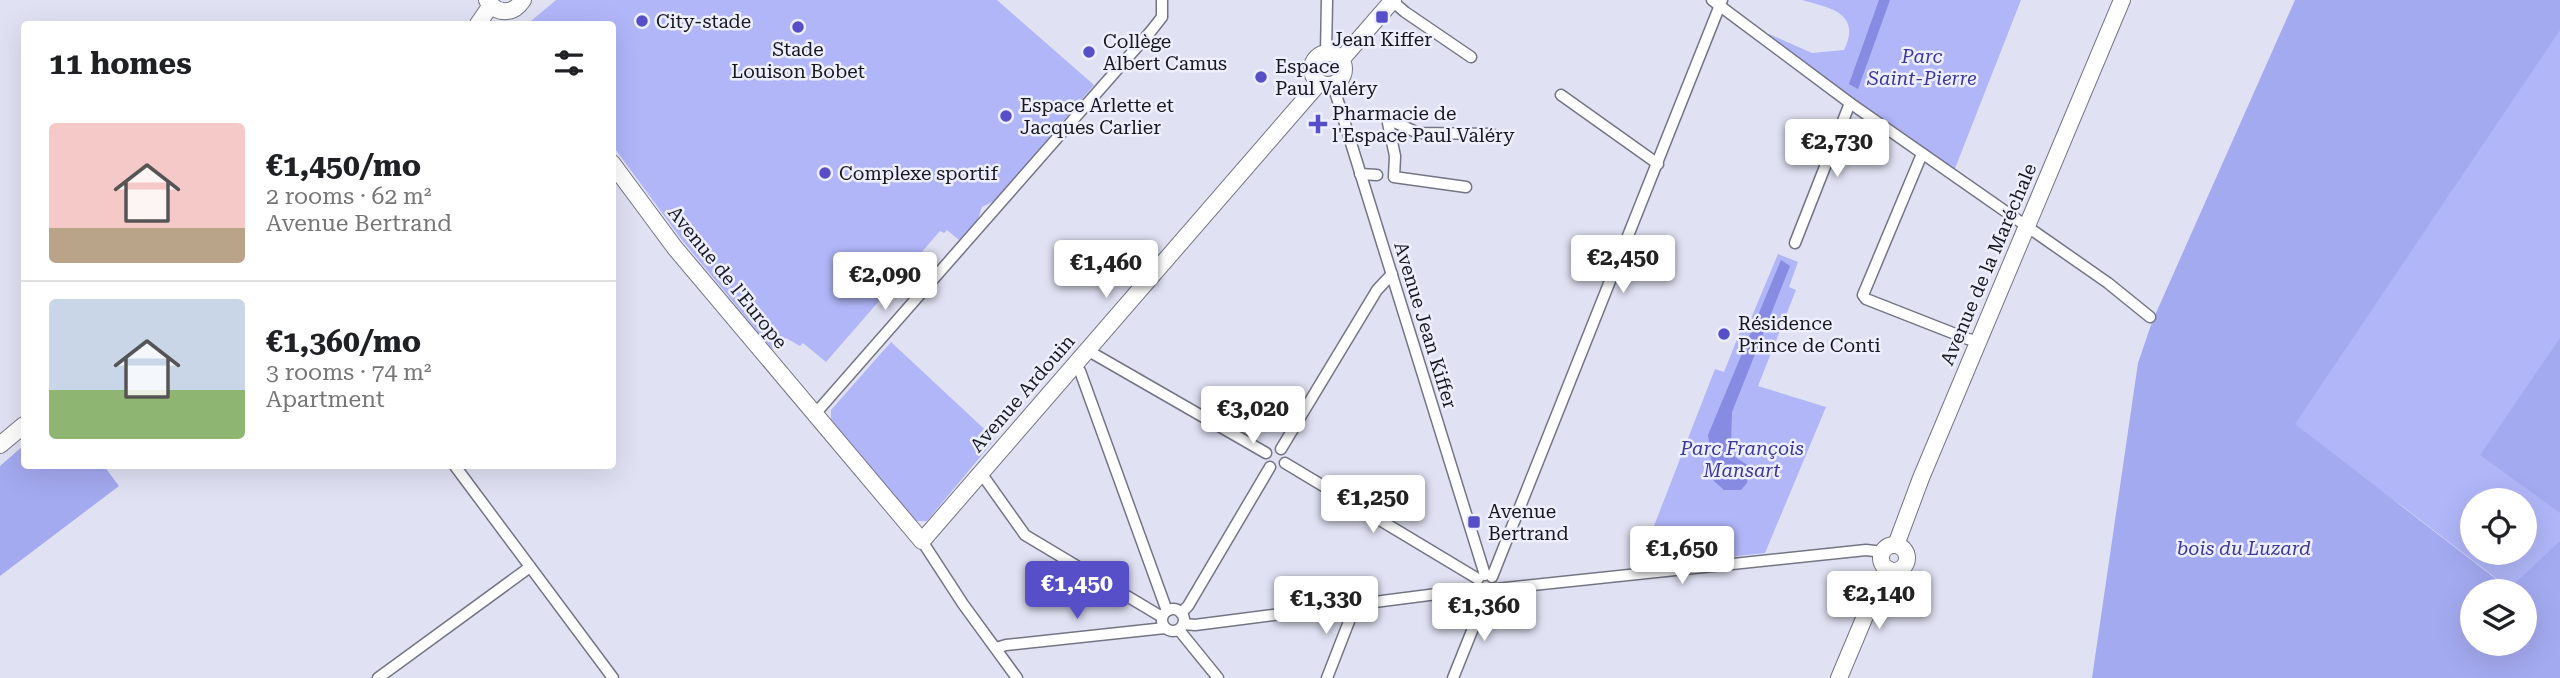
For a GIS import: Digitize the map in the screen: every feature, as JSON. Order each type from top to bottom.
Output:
[{"type":"street","points":[[815,414],[1162,17],[1162,0]]},
{"type":"street","points":[[1327,0],[1334,56],[1343,74],[1326,84],[1313,75],[1312,66],[1317,57],[1334,56],[1392,0],[1405,12],[1471,57]]},
{"type":"street","points":[[1334,56],[1382,0]]},
{"type":"street","name":"Avenue de la Maréchale","points":[[1890,549],[2122,0]]},
{"type":"street","points":[[1453,678],[1485,584],[1658,164],[1718,2],[1850,103],[2028,225],[2150,317]]},
{"type":"street","points":[[480,21],[489,3],[500,11],[519,11]]},
{"type":"street","name":"Avenue Jean Kiffer","points":[[1326,84],[1360,174],[1392,274],[1485,584]]},
{"type":"street","name":"Avenue Ardouin","points":[[922,541],[1087,350],[1326,84]]},
{"type":"street","points":[[1561,94],[1658,164]]},
{"type":"street","points":[[1796,243],[1850,103]]},
{"type":"street","points":[[1466,187],[1394,177],[1395,156],[1388,123],[1390,120],[1396,121],[1418,133],[1492,135]]},
{"type":"street","points":[[1922,154],[1863,295],[1866,299],[1978,341]]},
{"type":"street","name":"Avenue de l'Europe","points":[[616,168],[675,248],[922,541]]},
{"type":"street","points":[[1360,174],[1377,176]]},
{"type":"street","points":[[1280,449],[1377,290],[1392,274]]},
{"type":"street","points":[[1087,350],[1266,453]]},
{"type":"street","points":[[1074,366],[1080,371],[1165,619],[1172,632],[1181,623],[1188,606],[1270,467]]},
{"type":"street","points":[[0,445],[21,428]]},
{"type":"street","points":[[1270,449],[1280,449],[1285,453],[1285,463],[1281,468],[1270,467],[1266,463],[1266,453],[1270,449]]},
{"type":"street","points":[[1285,463],[1485,584]]},
{"type":"street","points":[[457,469],[613,678]]},
{"type":"street","points":[[981,473],[1025,535],[1165,619]]},
{"type":"street","points":[[922,541],[962,604],[1017,678]]},
{"type":"street","points":[[1888,569],[1882,559],[1890,549]]},
{"type":"street","points":[[1181,623],[1195,625],[1355,606],[1485,584],[1866,550],[1905,551],[1906,561],[1899,570],[1888,569]]},
{"type":"street","points":[[378,678],[530,567]]},
{"type":"street","points":[[1839,678],[1876,590],[1888,569]]},
{"type":"street","points":[[1327,678],[1355,606]]},
{"type":"street","points":[[996,648],[1165,619],[1174,609],[1218,678]]},
{"type":"green space","name":"Complexe sportif","points":[[556,0],[997,0],[1094,85],[994,201],[982,207],[978,219],[959,240],[947,230],[944,233],[940,231],[826,362],[803,343],[800,346],[786,338],[772,349],[682,240],[616,150],[616,21],[531,21]]},
{"type":"green space","name":"Parc Saint-Pierre","points":[[1802,0],[2021,0],[1954,171],[1766,39],[1769,34],[1812,53],[1844,50],[1849,38],[1846,20],[1832,10]]},
{"type":"green space","name":"bois du Luzard","points":[[2295,0],[2560,0],[2560,30],[2295,424],[2460,551],[2460,565],[2478,565],[2496,579],[2460,579],[2460,656],[2537,656],[2537,579],[2520,579],[2560,541],[2560,678],[2092,678],[2138,363],[2152,322]]},
{"type":"green space","points":[[2560,0],[2560,619],[2537,601],[2537,579],[2497,579],[2479,565],[2537,565],[2537,488],[2460,488],[2460,551],[2292,428]]},
{"type":"green space","name":"Parc François Mansart","points":[[1778,254],[1798,262],[1789,287],[1796,290],[1758,386],[1826,407],[1765,553],[1638,567],[1715,369],[1724,372],[1742,327],[1747,328]]},
{"type":"green space","points":[[2560,338],[2560,513],[2537,496],[2537,488],[2526,488],[2480,455]]},
{"type":"green space","points":[[891,342],[995,439],[927,521],[914,521],[831,421],[831,410]]},
{"type":"green space","points":[[21,448],[21,469],[106,469],[119,486],[0,576],[0,466]]},
{"type":"shaded area","points":[[1879,0],[1890,0],[1858,89],[1849,84]]},
{"type":"shaded area","points":[[1781,260],[1790,266],[1732,412],[1731,445],[1735,457],[1749,466],[1747,483],[1741,490],[1724,490],[1714,481],[1708,435]]},
{"type":"place","name":"Jean Kiffer","points":[[1382,17]]},
{"type":"place","name":"City-stade","points":[[642,21]]},
{"type":"place","name":"Stade Louison Bobet","points":[[798,27]]},
{"type":"place","name":"Collège Albert Camus","points":[[1089,52]]},
{"type":"place","name":"Espace Paul Valéry","points":[[1261,77]]},
{"type":"place","name":"Espace Arlette et Jacques Carlier","points":[[1006,116]]},
{"type":"place","name":"Pharmacie de l'Espace Paul Valéry","points":[[1318,124]]},
{"type":"place","name":"Complexe sportif","points":[[825,173]]},
{"type":"place","name":"Résidence Prince de Conti","points":[[1724,334]]},
{"type":"place","name":"Avenue Bertrand","points":[[1474,522]]}]
